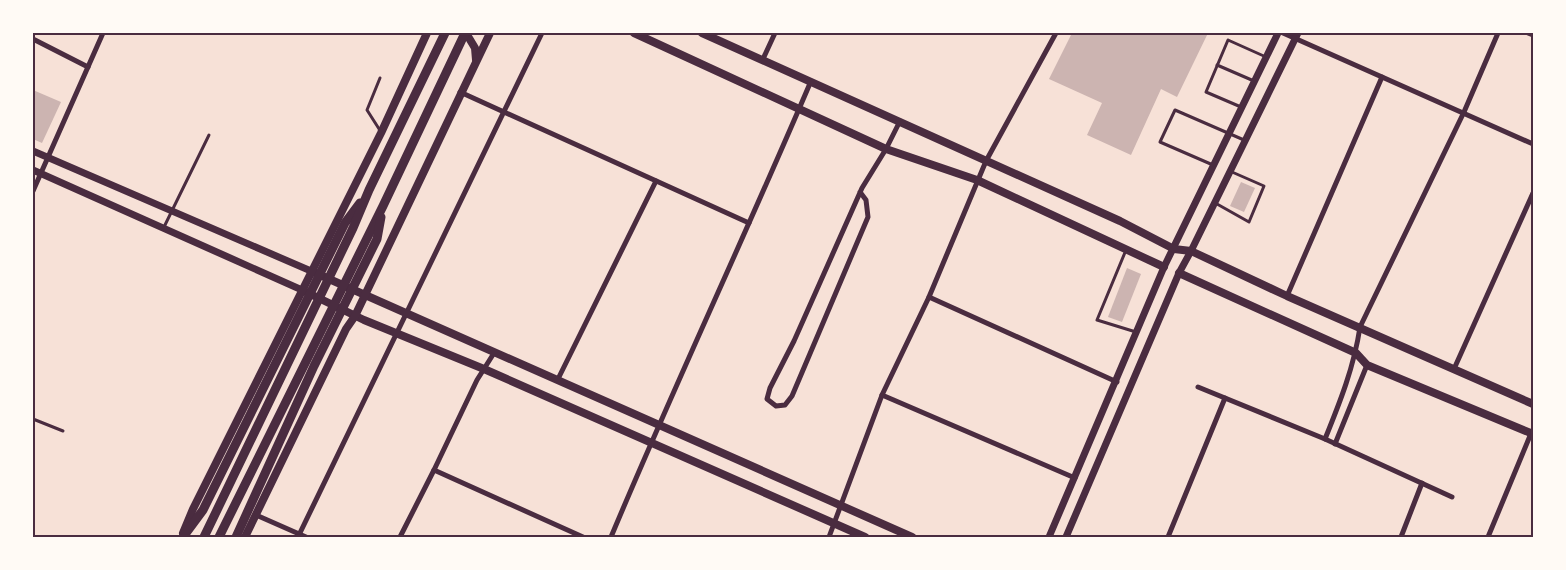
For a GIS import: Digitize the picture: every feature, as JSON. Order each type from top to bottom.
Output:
[{"type":"highway","points":[[204,537],[445,33]]},
{"type":"highway","points":[[219,537],[383,206],[465,33]]},
{"type":"highway","points":[[182,537],[203,510],[345,223],[369,190]]},
{"type":"highway","points":[[236,537],[314,366],[376,240],[383,206]]},
{"type":"main road","points":[[182,537],[193,509],[381,133],[426,36],[432,33]]},
{"type":"main road","points":[[465,33],[475,48],[477,61]]},
{"type":"main road","points":[[245,537],[346,329],[355,316],[490,33]]},
{"type":"main road","points":[[634,33],[886,149],[977,180],[1164,267]]},
{"type":"main road","points":[[702,33],[1120,221],[1174,249],[1191,251],[1287,296],[1533,404]]},
{"type":"main road","points":[[311,271],[494,353],[659,423],[912,537]]},
{"type":"main road","points":[[1179,273],[1356,353],[1367,365],[1532,432]]},
{"type":"main road","points":[[302,290],[396,334],[484,369],[865,537]]},
{"type":"street","points":[[33,191],[104,33]]},
{"type":"street","points":[[298,535],[542,33]]},
{"type":"street","points":[[763,59],[775,33]]},
{"type":"street","points":[[829,537],[882,395],[929,297],[977,180],[1056,33]]},
{"type":"street","points":[[1049,537],[1117,382],[1164,267],[1278,33]]},
{"type":"street","points":[[1283,33],[1296,36],[1533,144]]},
{"type":"street","points":[[1325,439],[1343,396],[1356,353],[1360,327],[1464,112],[1498,33]]},
{"type":"street","points":[[1528,33],[1533,35]]},
{"type":"street","points":[[1066,537],[1179,273],[1296,36]]},
{"type":"street","points":[[33,39],[88,67]]},
{"type":"street","points":[[1287,296],[1382,76]]},
{"type":"street","points":[[611,537],[659,423],[811,81]]},
{"type":"street","points":[[460,92],[749,223]]},
{"type":"street","points":[[860,192],[866,200],[868,217],[792,396],[785,405],[776,406],[768,402],[766,397],[794,341],[860,192],[900,121]]},
{"type":"street","points":[[33,151],[311,271]]},
{"type":"street","points":[[33,170],[302,290]]},
{"type":"street","points":[[558,379],[656,181]]},
{"type":"street","points":[[1454,369],[1533,193]]},
{"type":"street","points":[[1164,267],[1179,273]]},
{"type":"street","points":[[929,297],[1117,382]]},
{"type":"street","points":[[399,537],[434,471],[477,380],[494,353]]},
{"type":"street","points":[[1335,444],[1367,365]]},
{"type":"street","points":[[1198,387],[1325,439],[1452,496]]},
{"type":"street","points":[[882,395],[1075,478]]},
{"type":"street","points":[[1168,537],[1225,398]]},
{"type":"street","points":[[1488,537],[1532,432]]},
{"type":"street","points":[[434,471],[583,537]]},
{"type":"street","points":[[1401,537],[1422,483]]},
{"type":"street","points":[[256,515],[306,537]]},
{"type":"lane","points":[[1241,107],[1206,92],[1228,40],[1266,57]]},
{"type":"lane","points":[[1217,65],[1254,81]]},
{"type":"lane","points":[[380,78],[367,110],[381,133]]},
{"type":"lane","points":[[1213,165],[1160,142],[1175,110],[1246,140]]},
{"type":"lane","points":[[163,228],[209,135]]},
{"type":"lane","points":[[1215,203],[1249,222],[1264,186],[1230,172]]},
{"type":"lane","points":[[1127,248],[1097,320],[1137,333]]},
{"type":"lane","points":[[33,419],[63,432]]},
{"type":"building","points":[[1072,33],[1208,33],[1177,97],[1161,89],[1131,155],[1087,135],[1102,103],[1049,79]]},
{"type":"building","points":[[33,90],[61,102],[42,143],[33,139]]},
{"type":"building","points":[[1241,182],[1255,188],[1244,212],[1230,206]]},
{"type":"building","points":[[1127,268],[1141,274],[1122,322],[1108,317]]}]
